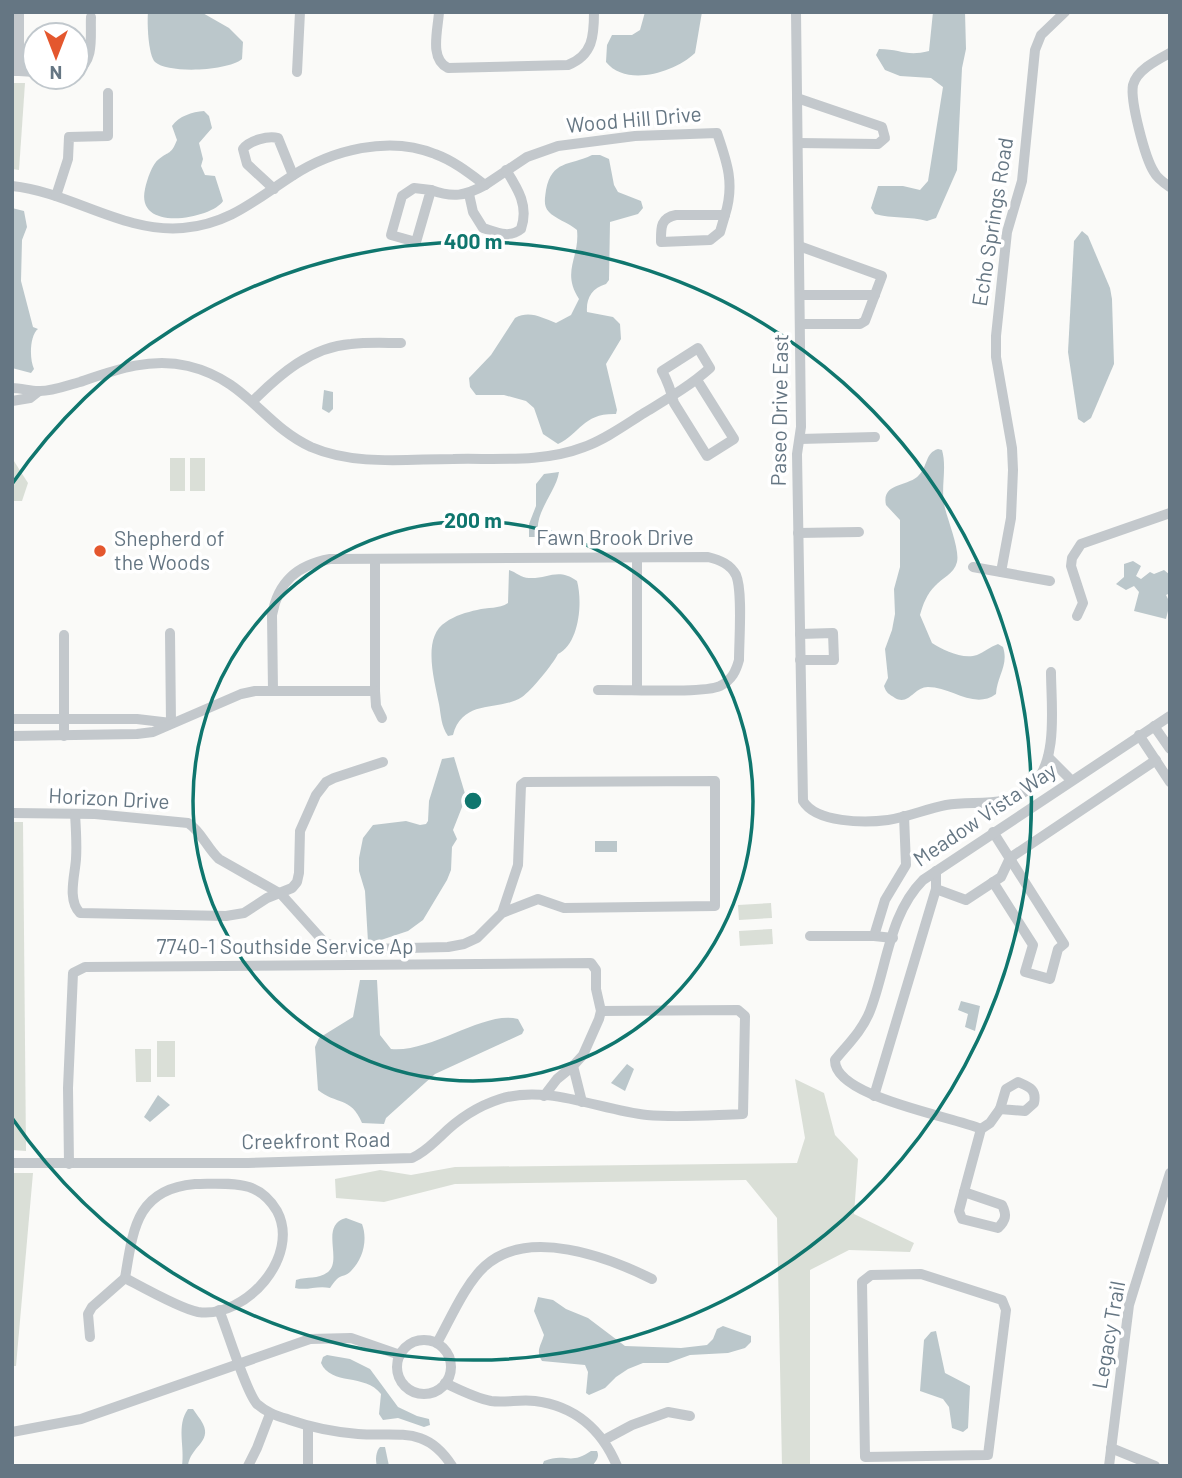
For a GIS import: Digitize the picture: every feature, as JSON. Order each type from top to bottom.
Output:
[{"type":"street","points":[[16,71],[19,12]]},
{"type":"street","points":[[297,72],[300,12]]},
{"type":"street","points":[[439,12],[436,55],[439,62],[448,68],[568,65],[582,58],[593,41],[594,12]]},
{"type":"street","name":"Paseo Drive East","points":[[796,12],[800,295],[800,439],[797,454],[802,795],[806,807],[827,817],[856,821],[889,820],[904,816]]},
{"type":"street","name":"Echo Springs Road","points":[[1002,572],[1011,518],[1013,470],[1012,448],[996,357],[1007,232],[1021,181],[1035,50],[1041,35],[1065,12]]},
{"type":"street","points":[[91,17],[91,21]]},
{"type":"street","points":[[1170,53],[1136,78],[1133,94],[1149,160],[1154,172],[1170,187]]},
{"type":"street","points":[[56,197],[68,159],[69,137],[108,136],[108,93]]},
{"type":"street","points":[[797,98],[882,127],[885,132],[885,138],[878,144],[798,143]]},
{"type":"street","name":"Wood Hill Drive","points":[[485,185],[543,150],[573,143],[635,136],[717,133],[730,171],[730,193],[725,215]]},
{"type":"street","points":[[274,189],[247,164],[243,149],[246,145],[267,137],[278,138],[293,175]]},
{"type":"street","points":[[12,186],[56,197],[126,221],[178,228],[230,216],[293,175],[338,154],[377,147],[393,146],[432,152],[464,169],[485,185],[469,194],[451,196],[431,190],[414,188],[402,196],[391,235],[416,242],[431,190]]},
{"type":"street","points":[[469,194],[473,212],[482,228],[503,234],[516,233],[521,229],[525,211],[519,190],[506,170]]},
{"type":"street","points":[[725,215],[720,232],[710,240],[661,242],[662,224],[670,216],[725,215]]},
{"type":"street","points":[[799,246],[883,276],[868,316],[860,324],[800,324]]},
{"type":"street","points":[[800,295],[875,295]]},
{"type":"street","points":[[253,401],[283,374],[313,354],[349,344],[401,343]]},
{"type":"street","points":[[12,388],[39,391],[67,386],[138,364],[171,363],[188,366],[223,379],[253,401],[297,440],[339,456],[373,459],[530,458],[569,452],[594,443],[672,395],[696,380],[710,368],[698,348],[662,371],[670,386],[672,395],[674,403],[708,456],[734,439],[696,380]]},
{"type":"street","points":[[12,401],[30,398],[39,391]]},
{"type":"street","points":[[800,439],[875,437]]},
{"type":"street","points":[[1077,617],[1083,603],[1071,566],[1072,558],[1081,544],[1170,513]]},
{"type":"street","points":[[798,533],[859,532]]},
{"type":"street","name":"Fawn Brook Drive","points":[[273,691],[272,615],[278,593],[294,573],[317,561],[708,557],[726,564],[735,575],[739,591],[737,670],[730,679],[710,689],[638,689]]},
{"type":"street","points":[[598,690],[638,689],[636,558]]},
{"type":"street","points":[[375,559],[375,691],[376,706],[382,718]]},
{"type":"street","points":[[973,568],[1050,581]]},
{"type":"street","points":[[170,633],[171,723]]},
{"type":"street","points":[[800,634],[833,633],[834,660],[800,660]]},
{"type":"street","points":[[64,635],[64,736]]},
{"type":"street","points":[[874,936],[885,900],[906,865],[904,816],[946,805],[995,803],[1015,799],[1038,778],[1048,757],[1052,737],[1051,672]]},
{"type":"street","points":[[12,736],[153,732],[241,694],[273,691],[375,691]]},
{"type":"street","name":"Meadow Vista Way","points":[[981,1129],[874,1096],[838,1074],[835,1060],[863,1026],[878,989],[901,911],[910,893],[923,880],[1170,716]]},
{"type":"street","points":[[12,719],[137,719],[171,723]]},
{"type":"street","points":[[1154,726],[1170,749]]},
{"type":"street","points":[[1139,735],[1170,782]]},
{"type":"street","points":[[1048,757],[1071,780]]},
{"type":"street","points":[[936,889],[967,900],[1001,877],[1010,858],[1156,761]]},
{"type":"street","points":[[75,814],[73,902],[80,913],[226,916],[244,914],[267,898],[292,888],[297,882],[301,824],[326,782],[383,762]]},
{"type":"street","points":[[715,781],[715,906],[564,908],[538,899],[502,914],[519,865],[521,785],[525,782],[715,781]]},
{"type":"street","points":[[1015,799],[1022,812]]},
{"type":"street","name":"Horizon Drive","points":[[12,813],[75,814],[188,823],[219,859],[281,894],[325,943],[334,946],[368,949],[448,947],[464,944],[477,938],[502,914]]},
{"type":"street","points":[[993,832],[1064,944],[1058,949],[1050,979],[1025,972],[1033,945],[993,882]]},
{"type":"street","points":[[874,1096],[936,889],[936,871]]},
{"type":"street","points":[[810,936],[892,938]]},
{"type":"street","name":"7740-1 Southside Service Ap","points":[[69,1164],[68,1088],[73,973],[85,967],[591,963],[596,970],[596,989],[601,1011],[587,1047],[544,1096]]},
{"type":"street","name":"Creekfront Road","points":[[69,1164],[248,1163],[412,1158],[428,1150],[439,1137],[464,1117],[487,1104],[524,1095],[582,1102],[646,1115],[743,1114],[745,1016],[738,1010],[601,1011]]},
{"type":"street","points":[[573,1066],[582,1102]]},
{"type":"street","points":[[964,1192],[1002,1205],[1006,1213],[998,1228],[962,1219],[958,1210],[981,1129],[990,1123],[1000,1109]]},
{"type":"street","points":[[12,1163],[69,1164]]},
{"type":"street","name":"Legacy Trail","points":[[1108,1466],[1129,1305],[1170,1173]]},
{"type":"street","points":[[90,1337],[88,1314],[92,1307],[125,1278],[133,1230],[140,1215],[163,1193],[181,1185],[233,1184],[258,1191],[279,1215],[284,1233],[282,1252],[272,1272],[259,1287],[219,1310],[192,1310],[125,1278]]},
{"type":"street","points":[[437,1343],[475,1278],[495,1258],[506,1253],[533,1248],[566,1249],[592,1254],[629,1267],[652,1279]]},
{"type":"street","points":[[921,1274],[1002,1300],[1006,1310],[988,1460],[864,1457],[862,1282],[866,1277],[921,1274]]},
{"type":"street","points":[[219,1310],[252,1396],[270,1414],[308,1426],[361,1434],[399,1433],[415,1436],[438,1447],[452,1466]]},
{"type":"street","points":[[12,1432],[81,1419],[298,1342],[323,1337],[351,1338],[400,1355]]},
{"type":"street","points":[[417,1341],[437,1343],[448,1354],[451,1362],[451,1371],[445,1383],[427,1394],[410,1390],[399,1376],[397,1367],[400,1355],[409,1344],[417,1341]]},
{"type":"street","points":[[445,1383],[487,1400],[535,1401],[554,1405],[583,1419],[604,1440],[617,1466]]},
{"type":"street","points":[[604,1440],[632,1425],[668,1412],[690,1416]]},
{"type":"street","points":[[248,1466],[270,1414]]},
{"type":"street","points":[[308,1426],[309,1466]]},
{"type":"street","points":[[1111,1448],[1155,1466]]},
{"type":"shaded area","points":[[148,12],[201,12],[229,28],[243,42],[242,59],[224,66],[198,70],[162,66],[155,62],[151,53]]},
{"type":"shaded area","points":[[645,12],[702,12],[695,53],[675,66],[650,74],[625,74],[615,70],[606,62],[607,45],[612,35],[632,35],[640,30]]},
{"type":"shaded area","points":[[933,12],[965,12],[966,49],[962,68],[957,170],[936,218],[927,221],[875,214],[871,208],[878,186],[903,186],[920,190],[928,181],[943,87],[931,78],[900,76],[885,70],[876,55],[879,49],[909,53],[929,51]]},
{"type":"shaded area","points":[[12,83],[21,83],[21,91],[24,91],[19,170],[12,169]]},
{"type":"shaded area","points":[[204,111],[209,116],[212,128],[199,143],[203,159],[201,166],[205,175],[215,176],[223,201],[205,213],[191,217],[163,217],[152,212],[145,203],[148,177],[154,165],[171,150],[177,140],[172,126],[186,115]]},
{"type":"shaded area","points":[[592,155],[609,159],[618,192],[641,201],[643,208],[638,214],[610,222],[609,280],[594,291],[587,307],[587,312],[613,317],[620,324],[621,339],[606,364],[616,414],[589,420],[558,444],[543,434],[534,408],[526,401],[504,395],[476,395],[470,387],[469,378],[491,355],[515,318],[531,315],[556,323],[571,315],[579,299],[571,272],[577,230],[547,210],[545,196],[552,173],[563,165]]},
{"type":"shaded area","points":[[12,208],[24,211],[27,227],[22,240],[21,281],[33,327],[38,329],[31,347],[34,369],[31,373],[12,368]]},
{"type":"shaded area","points":[[1082,231],[1088,236],[1110,288],[1114,364],[1091,418],[1084,423],[1078,419],[1068,352],[1074,241]]},
{"type":"shaded area","points":[[324,390],[333,392],[333,409],[329,413],[322,409]]},
{"type":"shaded area","points":[[942,450],[944,504],[955,542],[957,562],[951,573],[930,592],[920,615],[932,643],[947,651],[971,656],[998,644],[1003,647],[1005,659],[996,694],[979,700],[928,687],[900,700],[888,693],[884,686],[888,678],[885,649],[895,614],[894,589],[900,567],[900,520],[886,505],[886,498],[892,489],[915,479],[931,453]]},
{"type":"shaded area","points":[[12,458],[28,483],[22,501],[12,501]]},
{"type":"shaded area","points":[[170,458],[185,458],[185,491],[170,491]]},
{"type":"shaded area","points":[[190,458],[205,458],[205,491],[190,491]]},
{"type":"shaded area","points":[[559,472],[541,512],[539,537],[529,537],[529,524],[536,506],[536,484],[544,474]]},
{"type":"shaded area","points":[[1133,561],[1141,566],[1136,576],[1141,579],[1150,572],[1154,574],[1164,570],[1170,575],[1170,593],[1166,595],[1170,603],[1166,619],[1134,611],[1139,592],[1134,586],[1126,590],[1116,584],[1124,577],[1124,564]]},
{"type":"shaded area","points":[[509,570],[526,578],[558,574],[577,581],[580,600],[575,632],[565,649],[526,694],[513,701],[473,711],[458,723],[453,735],[448,736],[442,720],[433,672],[434,638],[438,629],[453,618],[508,603]]},
{"type":"shaded area","points":[[454,757],[466,797],[453,830],[457,839],[452,847],[451,870],[447,880],[423,920],[408,931],[368,942],[365,891],[359,871],[363,838],[373,825],[406,821],[426,824],[429,801],[442,759]]},
{"type":"shaded area","points":[[12,822],[23,822],[26,1151],[12,1150]]},
{"type":"shaded area","points":[[595,841],[617,841],[617,852],[595,852]]},
{"type":"shaded area","points":[[771,903],[772,918],[739,920],[738,905]]},
{"type":"shaded area","points":[[772,929],[773,944],[740,946],[739,931]]},
{"type":"shaded area","points":[[360,980],[377,980],[380,1035],[391,1049],[423,1045],[490,1020],[504,1018],[518,1019],[524,1030],[522,1034],[435,1074],[386,1118],[384,1124],[362,1123],[358,1114],[348,1105],[318,1090],[315,1047],[319,1038],[353,1017]]},
{"type":"shaded area","points":[[961,1001],[980,1006],[975,1031],[965,1027],[968,1014],[958,1010]]},
{"type":"shaded area","points":[[157,1041],[175,1041],[175,1077],[157,1077]]},
{"type":"shaded area","points":[[135,1049],[151,1049],[151,1082],[136,1082]]},
{"type":"shaded area","points":[[627,1064],[634,1069],[625,1091],[611,1083]]},
{"type":"shaded area","points":[[795,1079],[824,1093],[835,1135],[858,1159],[854,1214],[914,1243],[910,1252],[849,1250],[810,1270],[810,1466],[782,1466],[777,1218],[746,1180],[455,1184],[384,1202],[336,1198],[335,1179],[380,1170],[411,1175],[455,1167],[797,1163],[805,1138]]},
{"type":"shaded area","points":[[158,1095],[170,1105],[150,1122],[144,1117]]},
{"type":"shaded area","points":[[12,1173],[33,1173],[16,1366],[12,1366]]},
{"type":"shaded area","points":[[346,1218],[362,1224],[364,1230],[359,1261],[330,1288],[295,1288],[296,1280],[320,1276],[332,1267],[334,1228]]},
{"type":"shaded area","points":[[538,1297],[553,1300],[588,1318],[625,1346],[681,1348],[707,1345],[717,1329],[723,1326],[751,1336],[751,1342],[745,1348],[728,1353],[690,1355],[668,1363],[643,1363],[628,1369],[605,1388],[589,1395],[586,1393],[588,1372],[585,1365],[542,1361],[539,1351],[544,1335],[534,1311]]},
{"type":"shaded area","points":[[936,1331],[945,1373],[970,1386],[968,1428],[963,1432],[952,1428],[949,1407],[943,1399],[920,1391],[924,1340],[931,1332]]},
{"type":"shaded area","points":[[327,1355],[350,1359],[370,1369],[398,1407],[429,1419],[430,1425],[424,1427],[398,1418],[383,1420],[379,1414],[381,1394],[366,1384],[332,1375],[321,1363]]},
{"type":"shaded area","points":[[188,1409],[193,1409],[201,1420],[205,1435],[192,1454],[188,1466],[182,1466],[182,1422]]},
{"type":"shaded area","points":[[380,1447],[385,1447],[389,1466],[377,1466],[376,1456]]},
{"type":"shaded area","points":[[597,1451],[598,1455],[592,1466],[542,1466],[544,1461],[577,1458]]},
{"type":"place","name":"Shepherd of the Woods","points":[[100,551]]}]
